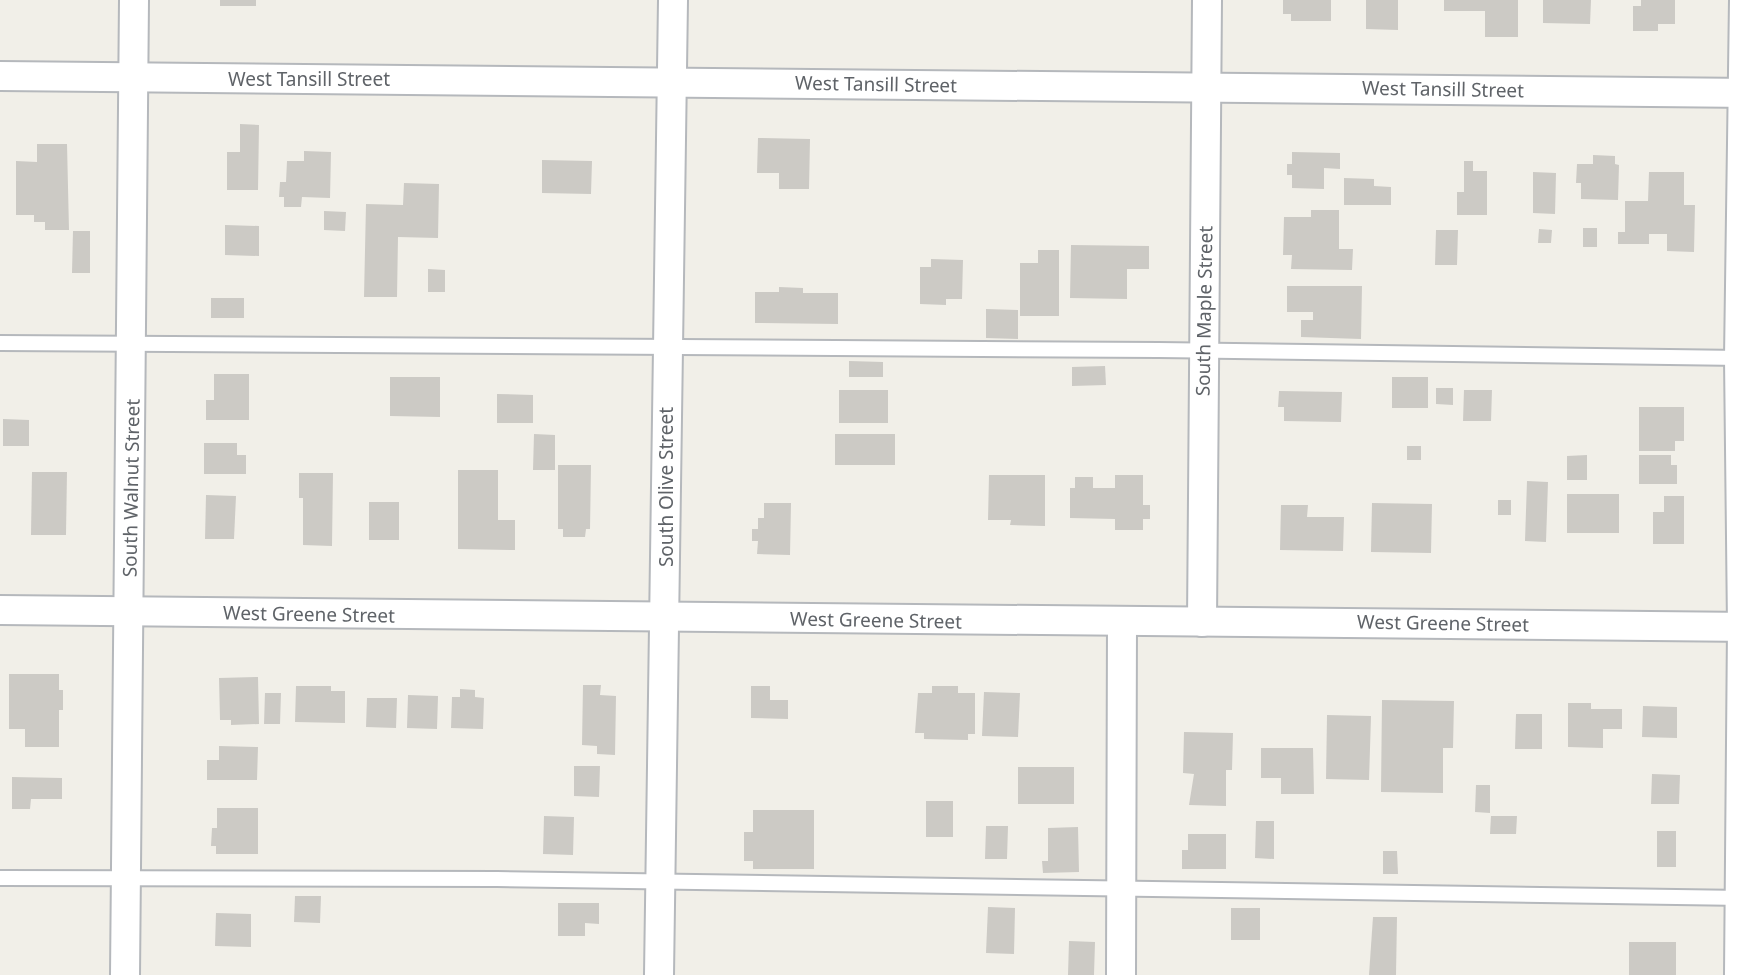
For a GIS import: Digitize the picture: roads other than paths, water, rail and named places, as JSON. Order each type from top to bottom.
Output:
[{"type":"street","name":"South Walnut Street","points":[[125,975],[134,0]]},
{"type":"street","name":"South Olive Street","points":[[659,975],[673,0]]},
{"type":"street","name":"South Maple Street","points":[[1202,622],[1207,0]]},
{"type":"street","points":[[1739,975],[1746,898],[1747,93],[1744,0]]},
{"type":"street","name":"West Tansill Street","points":[[0,76],[1747,93]]},
{"type":"street","name":"West Greene Street","points":[[0,610],[1747,627]]},
{"type":"street","points":[[1121,975],[1122,622]]},
{"type":"lane","points":[[0,343],[1745,358]]},
{"type":"lane","points":[[0,878],[125,877],[1121,888],[1746,898]]}]
